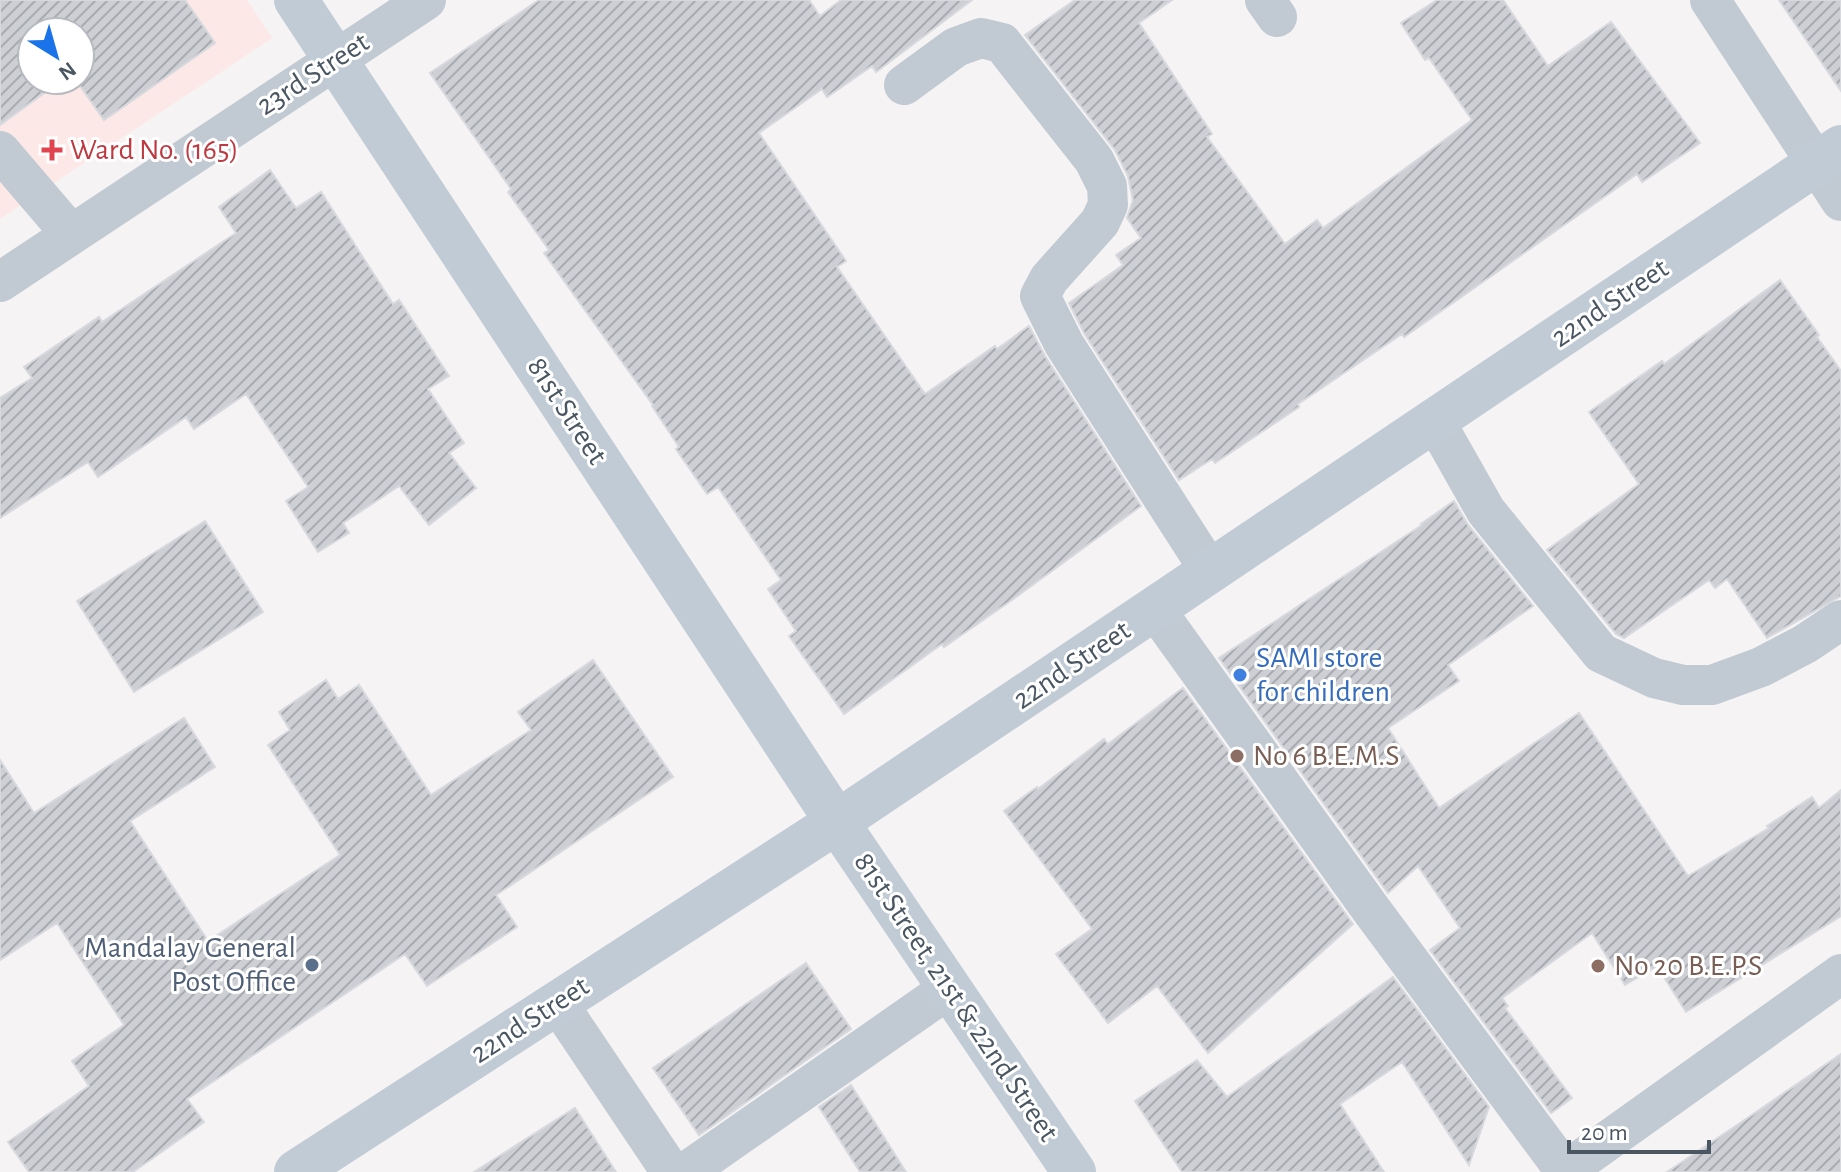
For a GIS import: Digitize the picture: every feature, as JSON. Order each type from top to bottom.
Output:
[{"type":"main road","name":"81st Street","points":[[296,0],[837,822]]},
{"type":"main road","name":"22nd Street","points":[[296,1172],[837,822],[1828,155]]},
{"type":"main road","name":"81st Street, 21st & 22nd Street","points":[[837,822],[1074,1172]]},
{"type":"street","name":"23rd Street","points":[[0,282],[426,0]]},
{"type":"street","points":[[1710,0],[1828,155],[1841,201]]},
{"type":"street","points":[[904,85],[956,47],[981,38],[1002,43],[1094,160],[1107,186],[1108,205],[1100,222],[1049,279],[1040,296],[1064,344],[1210,571]]},
{"type":"street","points":[[0,151],[71,234]]},
{"type":"street","points":[[1435,421],[1486,511],[1601,653],[1654,678],[1683,685],[1712,685],[1761,667],[1805,644],[1841,620]]},
{"type":"street","points":[[1155,609],[1370,908],[1570,1170],[1841,974]]},
{"type":"street","points":[[686,1172],[950,988]]},
{"type":"street","points":[[557,1002],[671,1172]]},
{"type":"shaded area","name":"Ward No. (165)","points":[[0,0],[247,0],[272,38],[0,219]]},
{"type":"building","points":[[0,0],[185,0],[215,43],[104,120],[87,96],[96,96],[96,16],[16,16],[16,96],[40,96],[0,125]]},
{"type":"building","points":[[539,0],[809,0],[820,16],[841,0],[972,0],[876,72],[872,66],[827,97],[822,89],[759,133],[846,261],[837,267],[925,394],[1029,326],[1141,506],[1012,600],[944,647],[942,644],[844,714],[789,636],[796,631],[768,589],[781,580],[718,487],[707,494],[676,449],[679,447],[653,405],[544,253],[549,250],[508,192],[511,189],[430,73]]},
{"type":"building","points":[[1075,0],[1172,0],[1139,23],[1212,134],[1207,137],[1285,244],[1317,220],[1323,228],[1472,120],[1429,58],[1425,60],[1401,23],[1437,0],[1503,0],[1548,66],[1611,22],[1700,143],[1642,182],[1637,174],[1404,337],[1402,334],[1215,463],[1212,459],[1179,480],[1084,333],[1069,303],[1123,265],[1116,255],[1141,238],[1127,218],[1133,200],[1128,176],[1115,150],[1025,35]]},
{"type":"building","points":[[1779,0],[1841,0],[1841,91]]},
{"type":"building","points":[[270,170],[296,208],[321,192],[393,304],[399,300],[449,376],[428,389],[464,443],[449,453],[476,488],[429,525],[399,486],[343,523],[349,533],[318,552],[286,501],[308,487],[246,394],[194,429],[186,417],[98,477],[88,462],[0,518],[0,398],[32,378],[24,367],[99,317],[102,322],[236,233],[219,207]]},
{"type":"building","points":[[1780,280],[1841,371],[1841,596],[1767,638],[1727,579],[1715,588],[1709,580],[1624,638],[1616,634],[1547,550],[1639,484],[1589,412],[1662,361],[1664,364]]},
{"type":"building","points":[[1454,501],[1468,525],[1533,606],[1448,665],[1459,681],[1388,728],[1439,808],[1579,713],[1688,876],[1769,828],[1767,826],[1812,797],[1819,808],[1841,790],[1841,916],[1686,1012],[1657,966],[1625,985],[1592,933],[1502,998],[1508,1006],[1505,1008],[1572,1098],[1551,1113],[1430,950],[1460,928],[1418,866],[1388,893],[1219,658]]},
{"type":"building","points":[[205,521],[263,612],[134,692],[77,601]]},
{"type":"building","points":[[593,660],[673,777],[496,895],[517,927],[427,986],[405,954],[187,1099],[204,1122],[133,1172],[29,1172],[8,1142],[89,1086],[72,1061],[124,1025],[57,923],[0,960],[0,760],[34,813],[184,718],[215,767],[130,821],[208,941],[340,855],[268,745],[290,730],[279,712],[326,680],[338,699],[359,685],[431,795],[531,730],[518,712]]},
{"type":"building","points":[[1183,688],[1353,924],[1208,1053],[1157,986],[1108,1023],[1056,954],[1092,929],[1004,811],[1104,739],[1108,744]]},
{"type":"building","points":[[806,963],[851,1029],[699,1135],[653,1068]]},
{"type":"building","points":[[1393,977],[1489,1107],[1469,1165],[1402,1062],[1340,1104],[1384,1172],[1182,1172],[1135,1101],[1197,1060],[1227,1097]]},
{"type":"building","points":[[1841,1054],[1841,1172],[1667,1172],[1740,1123]]},
{"type":"building","points":[[851,1085],[906,1172],[860,1172],[819,1107]]},
{"type":"building","points":[[575,1108],[616,1172],[474,1172]]},
{"type":"place","name":"Ward No. (165)","points":[[52,150]]},
{"type":"place","name":"SAMI store for children","points":[[1240,675]]},
{"type":"place","name":"No 6 B.E.M.S","points":[[1237,756]]},
{"type":"place","name":"Mandalay General Post Office","points":[[312,965]]},
{"type":"place","name":"No 20 B.E.P.S","points":[[1598,966]]}]
